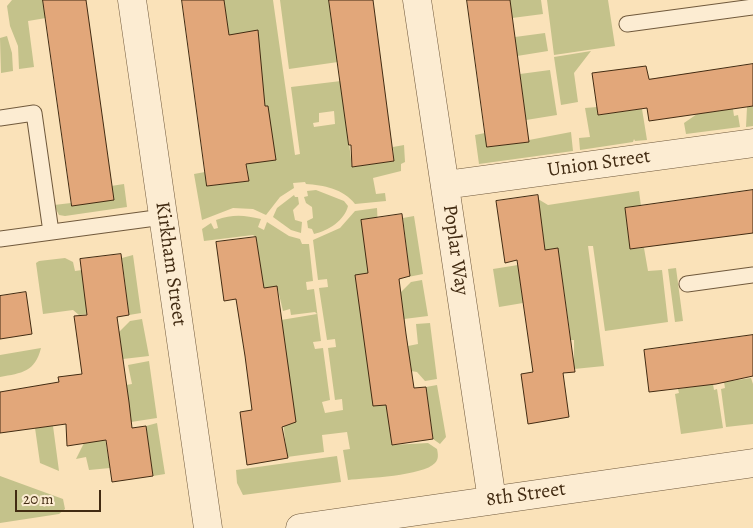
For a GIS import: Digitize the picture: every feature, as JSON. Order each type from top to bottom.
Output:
[{"type":"street","name":"Kirkham Street","points":[[132,0],[208,528]]},
{"type":"street","name":"Poplar Way","points":[[417,0],[492,500]]},
{"type":"street","name":"Union Street","points":[[445,185],[753,143]]},
{"type":"street","name":"8th Street","points":[[300,528],[753,463]]},
{"type":"lane","points":[[627,24],[753,7]]},
{"type":"lane","points":[[0,118],[34,113],[51,232]]},
{"type":"lane","points":[[0,239],[163,217]]},
{"type":"lane","points":[[687,284],[753,275]]},
{"type":"shaded area","points":[[12,0],[43,0],[46,18],[28,21],[34,67],[19,69],[18,46],[10,26],[7,6]]},
{"type":"shaded area","points":[[224,0],[273,0],[295,155],[300,154],[291,87],[341,81],[352,167],[394,161],[393,147],[404,145],[405,162],[401,164],[401,171],[373,178],[376,194],[385,193],[386,201],[355,204],[339,191],[319,185],[306,184],[305,182],[293,183],[294,188],[280,197],[266,215],[253,209],[233,208],[202,220],[194,174],[205,172],[207,186],[249,181]],"holes":[[[334,111],[335,124],[314,127],[313,123],[319,122],[319,113]]]},
{"type":"shaded area","points":[[280,0],[329,0],[338,62],[289,69]]},
{"type":"shaded area","points":[[510,0],[541,0],[543,14],[512,18]]},
{"type":"shaded area","points":[[547,0],[608,0],[615,46],[554,55]]},
{"type":"shaded area","points":[[545,33],[548,51],[517,56],[515,37]]},
{"type":"shaded area","points":[[7,36],[12,53],[13,71],[1,73],[0,38]]},
{"type":"shaded area","points":[[591,51],[574,73],[578,102],[561,105],[554,57]]},
{"type":"shaded area","points":[[550,70],[557,115],[526,120],[520,74]]},
{"type":"shaded area","points":[[753,106],[753,126],[746,127],[747,107]]},
{"type":"shaded area","points":[[597,107],[598,115],[642,109],[647,140],[635,141],[634,139],[633,142],[580,150],[579,138],[590,137],[585,108]]},
{"type":"shaded area","points":[[733,109],[734,116],[738,115],[740,127],[686,134],[684,123],[697,114]]},
{"type":"shaded area","points":[[571,132],[573,151],[479,164],[475,135],[485,133],[488,147],[529,142],[529,140]]},
{"type":"shaded area","points":[[124,184],[127,207],[65,216],[59,215],[54,205],[71,203],[72,206],[111,186]]},
{"type":"shaded area","points":[[316,190],[344,201],[348,206],[340,220],[325,230],[314,234],[312,229],[308,228],[307,221],[313,218],[312,207],[306,203],[304,197],[308,196],[307,191]]},
{"type":"shaded area","points":[[639,191],[641,206],[625,208],[630,249],[644,248],[648,271],[662,270],[668,322],[605,331],[593,246],[588,246],[604,366],[574,369],[574,340],[571,340],[558,248],[545,250],[538,199],[548,205]]},
{"type":"shaded area","points":[[294,195],[298,197],[299,204],[293,210],[295,220],[302,222],[301,233],[291,230],[273,217],[277,208]]},
{"type":"shaded area","points":[[377,208],[386,400],[392,445],[428,443],[437,449],[438,456],[435,463],[419,471],[394,476],[348,480],[343,450],[350,449],[347,432],[322,435],[324,452],[287,457],[282,412],[281,320],[317,314],[315,312],[291,315],[290,309],[283,311],[278,290],[264,289],[256,237],[253,235],[204,241],[202,229],[211,223],[214,229],[218,228],[216,220],[222,218],[233,216],[249,217],[261,219],[258,227],[264,230],[267,222],[289,236],[300,239],[302,244],[309,244],[313,281],[306,282],[307,290],[314,289],[321,341],[313,342],[315,349],[323,348],[330,400],[322,402],[325,413],[343,410],[342,399],[335,400],[328,348],[336,347],[335,339],[327,340],[319,288],[328,287],[327,279],[318,280],[313,240],[340,228],[355,211]]},
{"type":"shaded area","points":[[414,216],[423,274],[408,277],[410,276],[403,218]]},
{"type":"shaded area","points":[[133,255],[141,313],[129,315],[122,258]]},
{"type":"shaded area","points":[[65,258],[73,262],[75,271],[82,270],[88,314],[79,315],[73,310],[43,314],[36,263]]},
{"type":"shaded area","points":[[518,265],[523,303],[499,307],[493,269]]},
{"type":"shaded area","points":[[676,268],[683,321],[675,322],[668,269]]},
{"type":"shaded area","points":[[422,280],[428,316],[404,319],[400,293],[411,282]]},
{"type":"shaded area","points":[[142,319],[149,356],[123,359],[119,332],[130,321]]},
{"type":"shaded area","points":[[430,323],[437,379],[425,381],[417,372],[411,371],[408,346],[418,344],[416,324]]},
{"type":"shaded area","points":[[41,348],[31,367],[15,374],[0,377],[0,355]]},
{"type":"shaded area","points":[[149,361],[157,418],[131,422],[126,385],[132,384],[128,365]]},
{"type":"shaded area","points":[[751,378],[753,384],[753,424],[726,427],[721,389],[725,388],[724,382]]},
{"type":"shaded area","points":[[713,384],[714,390],[717,389],[723,428],[681,434],[675,394],[679,393],[678,389]]},
{"type":"shaded area","points":[[437,385],[446,437],[440,444],[433,439],[426,387]]},
{"type":"shaded area","points":[[157,423],[165,474],[153,476],[146,426]]},
{"type":"shaded area","points":[[53,426],[59,471],[40,463],[35,428]]},
{"type":"shaded area","points":[[105,438],[110,468],[89,470],[86,457],[76,459],[84,443]]},
{"type":"shaded area","points":[[337,456],[341,482],[243,495],[237,483],[236,470]]},
{"type":"shaded area","points":[[0,476],[63,499],[65,509],[59,514],[0,523]]},
{"type":"building","points":[[43,0],[86,0],[114,200],[72,206]]},
{"type":"building","points":[[182,0],[224,0],[229,35],[258,30],[265,106],[268,106],[276,160],[246,164],[249,181],[207,186]]},
{"type":"building","points":[[329,0],[373,0],[394,161],[352,167],[351,145],[349,145]]},
{"type":"building","points":[[467,0],[510,0],[529,142],[487,147]]},
{"type":"building","points":[[753,64],[753,106],[649,121],[647,108],[598,115],[592,73],[646,66],[649,79]]},
{"type":"building","points":[[753,190],[753,233],[630,249],[625,208]]},
{"type":"building","points":[[538,195],[545,250],[558,248],[575,372],[563,373],[569,417],[528,424],[521,374],[533,372],[517,260],[505,263],[496,201]]},
{"type":"building","points":[[402,214],[410,276],[399,279],[406,334],[414,388],[426,387],[433,439],[392,445],[386,405],[373,406],[355,275],[368,273],[361,220]]},
{"type":"building","points":[[256,237],[264,288],[277,286],[296,422],[282,427],[288,458],[247,465],[240,412],[252,410],[245,356],[236,299],[224,301],[216,242]]},
{"type":"building","points":[[121,254],[129,315],[117,317],[132,428],[146,426],[153,476],[112,482],[106,440],[67,446],[66,424],[0,433],[0,392],[59,382],[58,377],[82,374],[74,316],[87,315],[80,259]]},
{"type":"building","points":[[26,292],[32,334],[0,339],[0,296]]},
{"type":"building","points":[[753,335],[753,376],[716,384],[649,392],[644,350]]}]
